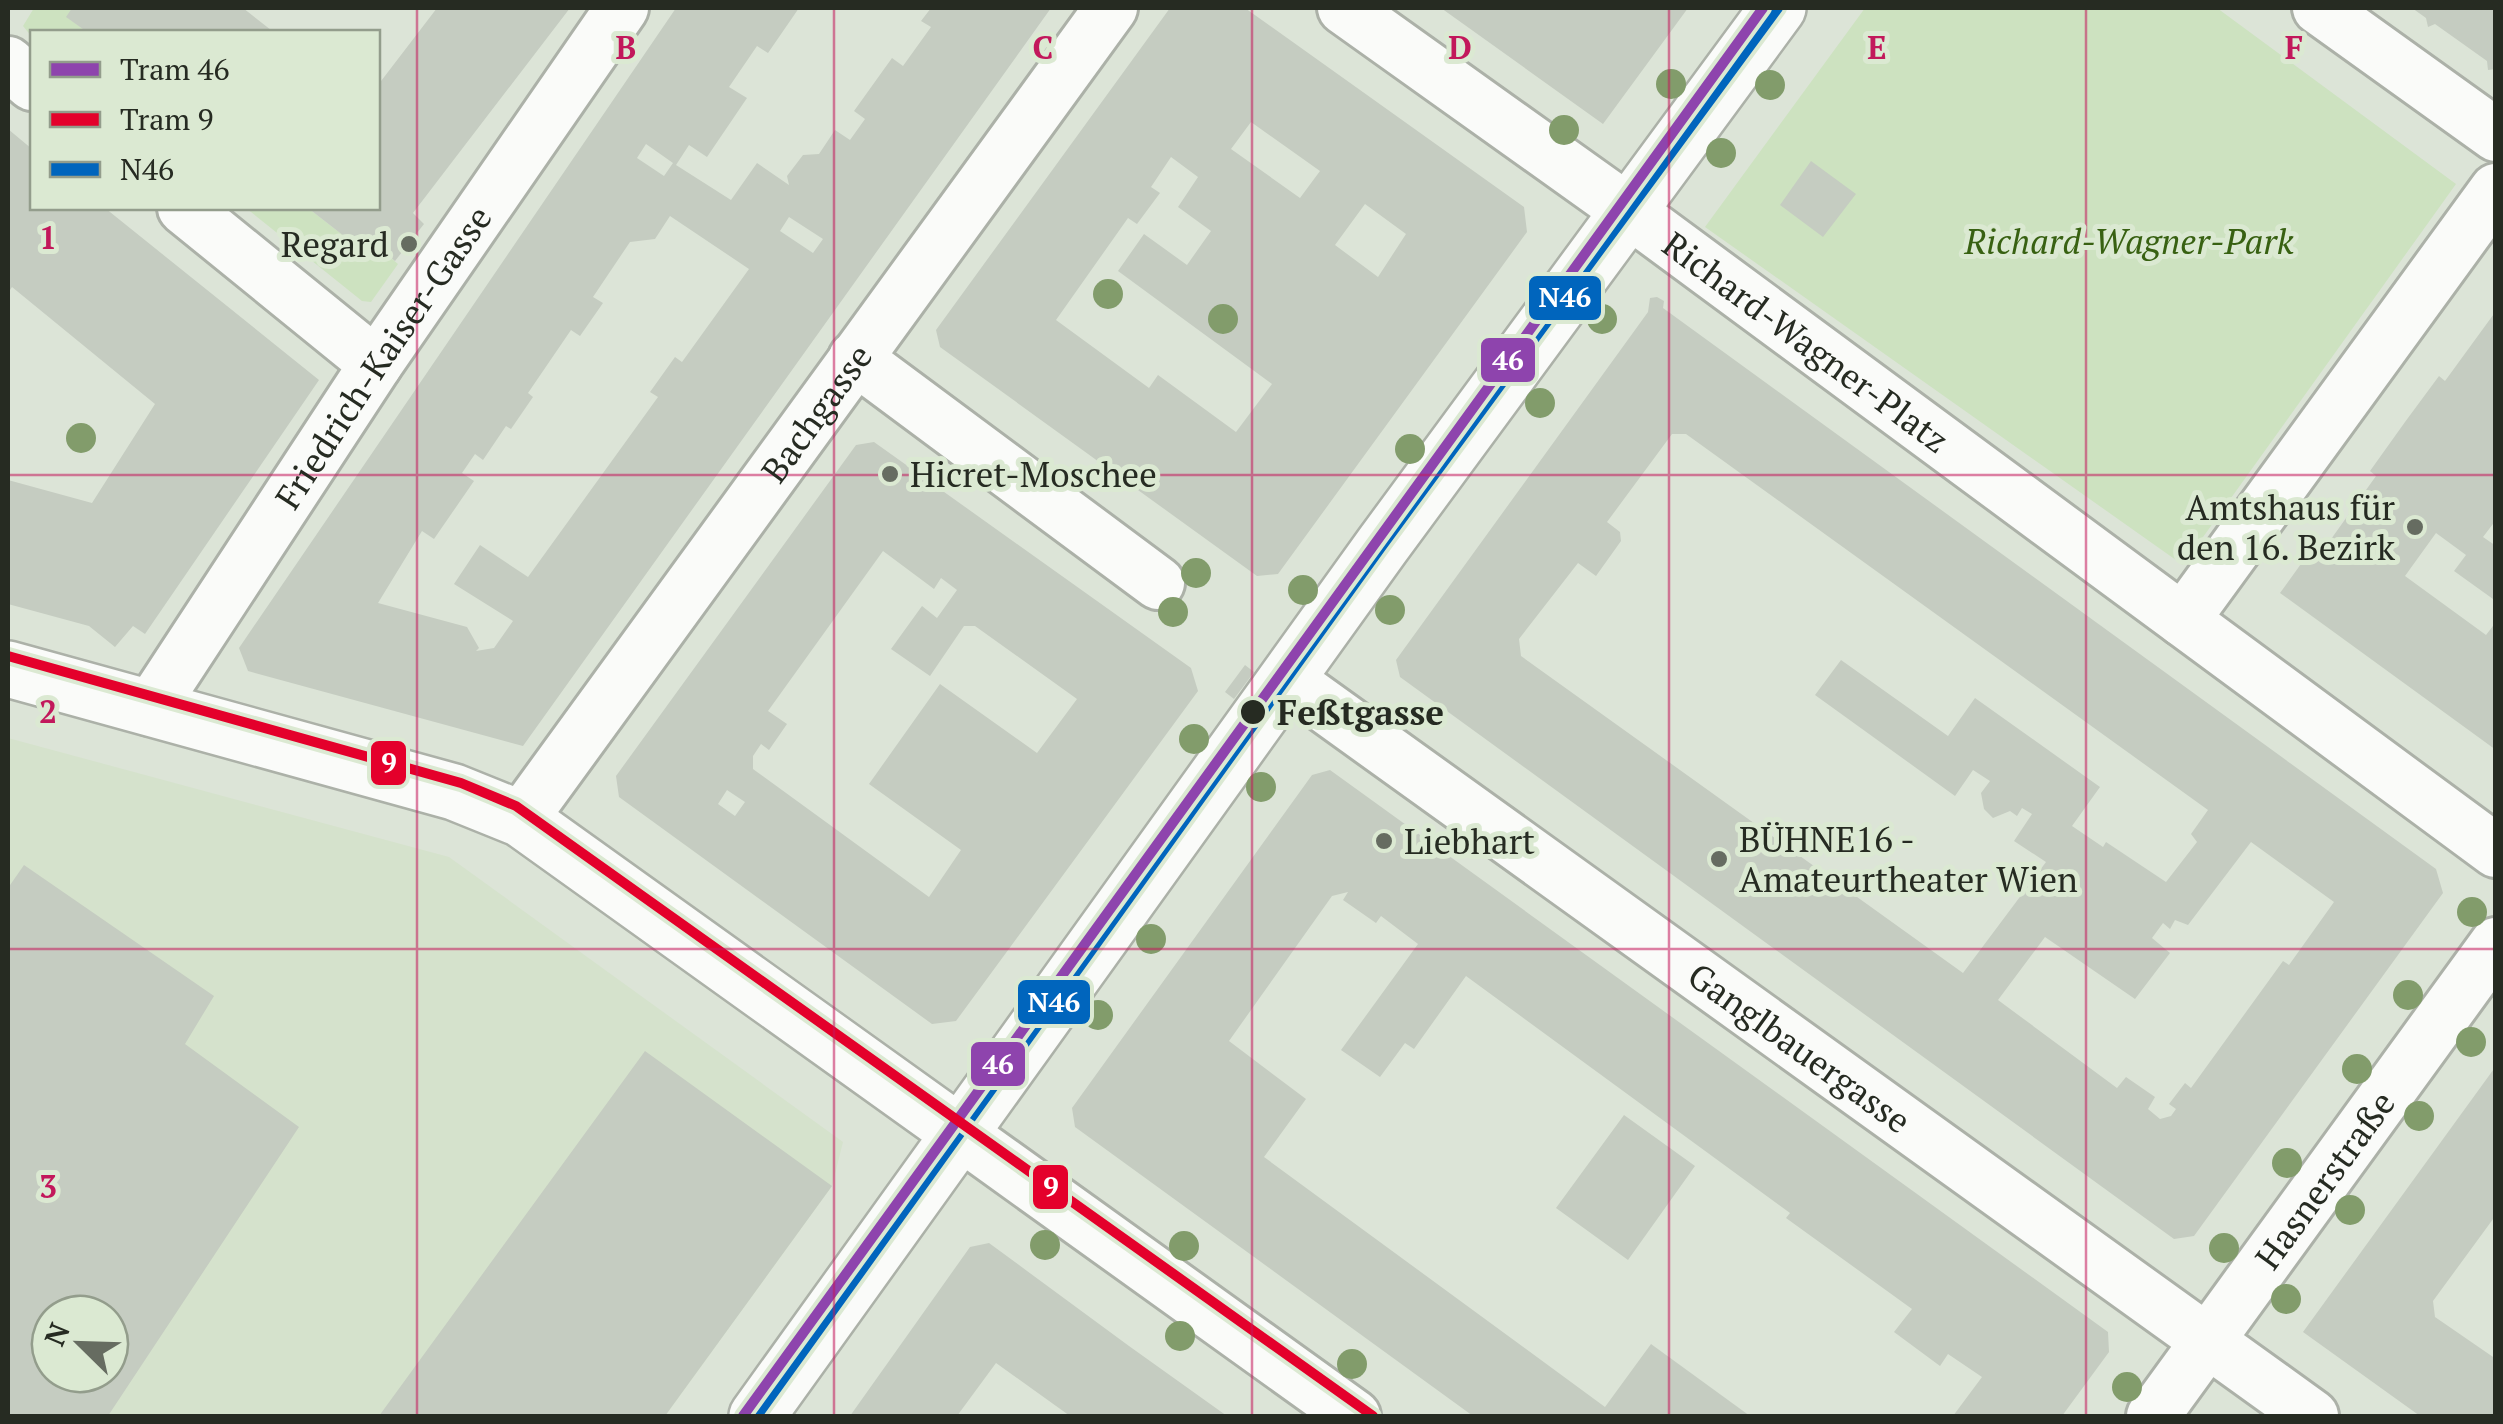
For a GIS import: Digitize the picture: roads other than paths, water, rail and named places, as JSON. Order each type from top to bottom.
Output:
[{"type":"main road","name":"Richard-Wagner-Platz","points":[[1630,212],[1778,8]]},
{"type":"main road","points":[[756,1416],[1630,212]]},
{"type":"main road","points":[[8,669],[454,792],[520,819],[961,1134]]},
{"type":"street","name":"Friedrich-Kaiser-Gasse","points":[[150,709],[376,364],[622,8]]},
{"type":"street","name":"Bachgasse","points":[[520,819],[1112,8]]},
{"type":"street","points":[[1344,8],[1630,212]]},
{"type":"street","points":[[2320,8],[2496,136]]},
{"type":"street","points":[[8,63],[30,82]]},
{"type":"street","points":[[2184,620],[2496,190]]},
{"type":"street","points":[[186,210],[376,364]]},
{"type":"street","name":"Richard-Wagner-Platz","points":[[1630,212],[2496,851]]},
{"type":"street","points":[[855,358],[1158,583]]},
{"type":"street","name":"Ganglbauergasse","points":[[1288,680],[2312,1416]]},
{"type":"street","name":"Hasnerstraße","points":[[2154,1416],[2496,944]]},
{"type":"street","points":[[961,1134],[1354,1416]]},
{"type":"tram line","name":"46","points":[[743,1416],[1763,8]]},
{"type":"tram line","name":"9","points":[[8,656],[461,783],[516,806],[1373,1416]]},
{"type":"place","name":"Regard","points":[[409,244]]},
{"type":"place","name":"Hicret-Moschee","points":[[890,474]]},
{"type":"place","name":"Amtshaus für den 16. Bezirk","points":[[2415,527]]},
{"type":"place","name":"Feßtgasse","points":[[1253,712]]},
{"type":"place","name":"Liebhart","points":[[1384,841]]},
{"type":"place","name":"BÜHNE16 - Amateurtheater Wien","points":[[1719,859]]},
{"type":"park label","name":"Richard-Wagner-Park","points":[[2129,241]]}]
